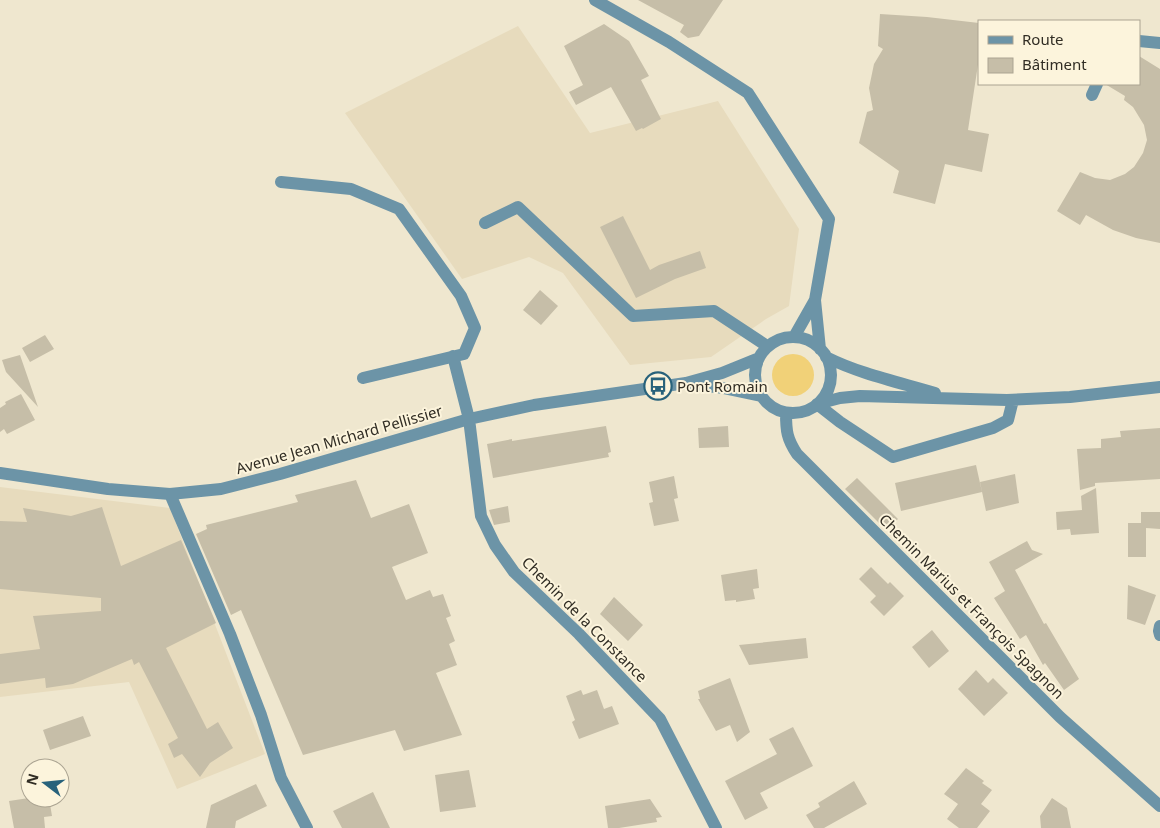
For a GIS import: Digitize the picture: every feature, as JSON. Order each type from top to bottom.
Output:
[{"type":"street","points":[[595,0],[669,42],[748,93],[829,219],[815,300],[823,353]]},
{"type":"street","points":[[1140,41],[1160,43]]},
{"type":"street","points":[[281,182],[351,189],[399,209],[461,296],[475,328],[464,354],[363,378]]},
{"type":"street","points":[[485,223],[518,207],[633,316],[714,311],[767,346]]},
{"type":"street","points":[[794,337],[815,300]]},
{"type":"street","points":[[817,404],[829,387],[830,366],[823,353],[813,342],[794,337],[775,341],[767,346],[755,367],[755,378],[761,396],[768,404],[776,410],[786,412],[797,413],[817,404],[840,398],[860,396],[1013,400],[1070,397],[1160,387]]},
{"type":"street","points":[[823,353],[845,366],[866,374],[954,398]]},
{"type":"street","name":"Chemin de la Constance","points":[[453,356],[469,419],[481,516],[495,545],[514,572],[579,634],[660,719],[716,828]]},
{"type":"street","name":"Avenue Jean Michard Pellissier","points":[[0,473],[108,489],[170,494],[221,489],[469,419],[534,405],[686,383],[722,373],[759,358]]},
{"type":"street","name":"Avenue Jean Michard Pellissier","points":[[686,383],[761,396]]},
{"type":"street","points":[[817,404],[892,457],[993,428],[1008,420],[1013,400]]},
{"type":"street","name":"Chemin Marius et François Spagnon","points":[[786,412],[788,442],[797,454],[1060,718],[1160,806]]},
{"type":"street","points":[[170,494],[230,634],[261,716],[281,778],[307,828]]},
{"type":"street","points":[[1160,626],[1160,635]]},
{"type":"shaded area","points":[[518,26],[590,133],[718,101],[799,229],[789,306],[766,319],[711,357],[630,365],[563,273],[529,257],[462,279],[345,113]]},
{"type":"shaded area","points":[[797,354],[805,357],[811,363],[814,375],[811,387],[805,393],[789,396],[781,393],[775,387],[772,371],[775,363],[781,357]]},
{"type":"shaded area","points":[[0,487],[170,508],[265,754],[177,789],[129,682],[0,697]]},
{"type":"building","points":[[638,0],[723,0],[699,36],[688,38],[680,32],[684,25]]},
{"type":"building","points":[[880,14],[978,23],[978,65],[968,130],[989,134],[982,172],[945,164],[935,204],[893,193],[899,171],[859,143],[867,112],[873,110],[869,88],[874,64],[883,49],[878,46]]},
{"type":"building","points":[[604,24],[629,41],[649,76],[641,80],[661,119],[643,129],[636,131],[611,87],[576,105],[569,92],[583,85],[564,46]]},
{"type":"building","points":[[1140,57],[1160,69],[1160,243],[1136,238],[1113,230],[1086,215],[1080,225],[1057,211],[1080,172],[1095,178],[1110,180],[1125,174],[1134,167],[1143,153],[1147,140],[1144,125],[1133,107],[1124,100],[1125,96],[1107,85],[1140,85]]},
{"type":"building","points":[[623,216],[650,270],[700,251],[706,268],[675,279],[636,298],[600,227]]},
{"type":"building","points":[[540,290],[558,306],[541,325],[523,310]]},
{"type":"building","points":[[45,335],[54,349],[30,362],[22,348]]},
{"type":"building","points":[[20,355],[38,407],[6,372],[2,360]]},
{"type":"building","points":[[21,394],[35,420],[7,434],[4,429],[0,432],[0,408],[6,404],[5,402]]},
{"type":"building","points":[[606,426],[611,452],[608,453],[609,457],[493,478],[487,444]]},
{"type":"building","points":[[728,426],[729,447],[699,448],[698,428]]},
{"type":"building","points":[[1160,428],[1160,479],[1095,483],[1095,486],[1080,490],[1077,449],[1101,448],[1101,439],[1121,437],[1120,431]]},
{"type":"building","points":[[976,465],[982,492],[901,511],[895,483]]},
{"type":"building","points":[[1015,474],[1019,503],[986,511],[980,482]]},
{"type":"building","points":[[674,476],[678,498],[674,499],[679,521],[654,526],[649,503],[653,502],[649,482]]},
{"type":"building","points":[[857,478],[898,519],[886,530],[845,489]]},
{"type":"building","points":[[356,480],[371,518],[409,504],[428,553],[392,567],[406,600],[430,590],[433,597],[443,594],[451,616],[446,618],[455,641],[449,644],[457,665],[436,673],[462,735],[404,751],[395,730],[303,755],[241,610],[231,615],[196,534],[207,529],[206,525],[298,502],[295,495]]},
{"type":"building","points":[[1096,488],[1099,533],[1071,535],[1070,529],[1057,530],[1056,512],[1082,510],[1081,496]]},
{"type":"building","points":[[508,506],[510,522],[494,525],[489,510]]},
{"type":"building","points":[[102,507],[121,566],[181,540],[216,623],[166,648],[207,729],[218,722],[233,748],[210,763],[200,777],[182,754],[174,758],[168,744],[178,738],[139,662],[134,665],[132,659],[73,684],[46,688],[45,678],[0,684],[0,654],[40,649],[33,616],[101,611],[101,598],[0,589],[0,521],[27,522],[23,508],[71,516]]},
{"type":"building","points":[[1141,512],[1160,512],[1160,529],[1146,528],[1146,557],[1128,557],[1128,523],[1141,523]]},
{"type":"building","points":[[1027,541],[1032,550],[1043,554],[1015,570],[1044,624],[1046,623],[1079,679],[1064,690],[1045,663],[1043,665],[1026,635],[1020,639],[994,598],[1005,591],[989,562]]},
{"type":"building","points":[[871,567],[888,584],[890,582],[904,596],[884,616],[870,602],[876,596],[859,579]]},
{"type":"building","points":[[757,569],[759,588],[753,589],[755,599],[736,602],[736,600],[725,601],[721,575]]},
{"type":"building","points":[[1128,585],[1156,595],[1145,625],[1127,619]]},
{"type":"building","points":[[614,597],[643,625],[628,641],[600,614]]},
{"type":"building","points":[[932,630],[949,651],[929,668],[912,647]]},
{"type":"building","points":[[806,638],[808,658],[749,665],[739,645]]},
{"type":"building","points":[[976,670],[988,683],[993,678],[1008,693],[984,716],[958,689]]},
{"type":"building","points":[[730,678],[750,732],[737,742],[730,725],[716,731],[698,699],[700,699],[698,691]]},
{"type":"building","points":[[581,690],[583,695],[597,690],[604,709],[612,706],[619,724],[579,739],[572,722],[575,720],[566,696]]},
{"type":"building","points":[[83,716],[91,736],[50,750],[43,730]]},
{"type":"building","points":[[793,727],[813,766],[760,793],[768,808],[745,820],[725,781],[777,754],[769,739]]},
{"type":"building","points":[[966,768],[984,781],[982,783],[992,790],[981,804],[990,811],[977,828],[959,828],[947,819],[958,804],[944,794]]},
{"type":"building","points":[[469,770],[476,807],[440,812],[435,775]]},
{"type":"building","points":[[854,781],[867,804],[824,828],[814,828],[806,815],[820,807],[818,803]]},
{"type":"building","points":[[256,784],[267,806],[236,821],[235,828],[206,828],[211,805]]},
{"type":"building","points":[[373,792],[390,828],[342,828],[333,811]]},
{"type":"building","points":[[1052,798],[1067,808],[1071,828],[1041,828],[1040,816]]},
{"type":"building","points":[[20,799],[20,808],[51,808],[52,816],[44,817],[45,828],[14,828],[9,801]]},
{"type":"building","points":[[650,799],[662,817],[656,818],[657,822],[608,828],[605,806]]},
{"type":"place","name":"Pont Romain","points":[[658,386]]}]
